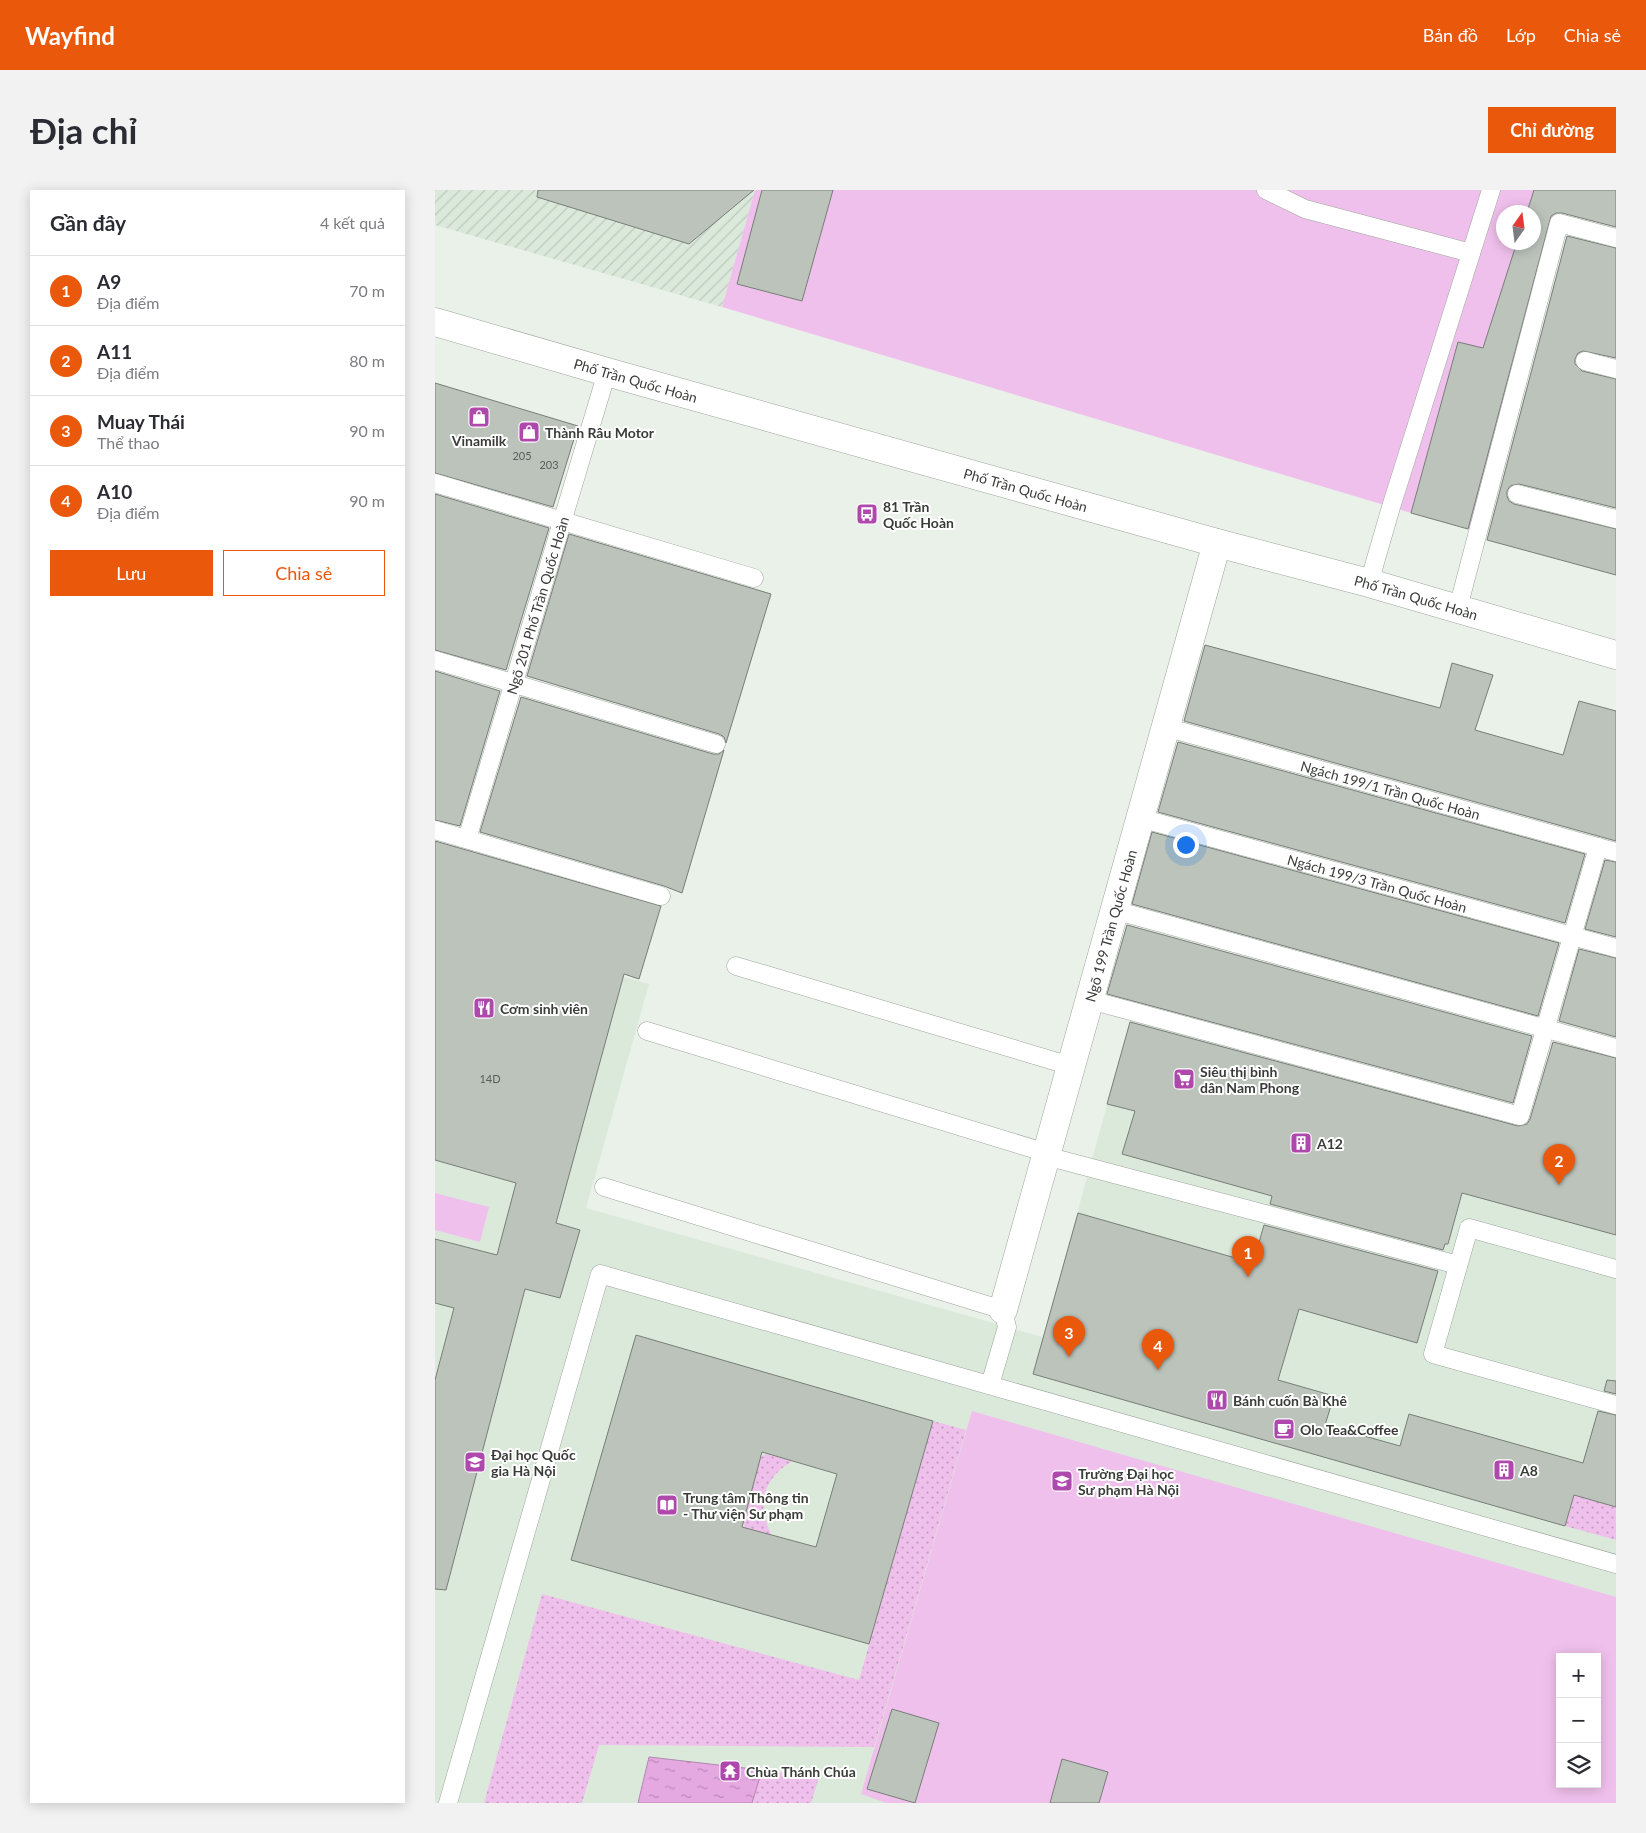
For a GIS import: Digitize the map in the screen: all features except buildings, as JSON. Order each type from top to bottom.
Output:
[{"type":"street","name":"Phố Trần Quốc Hoàn","points":[[435,322],[1217,543],[1369,582],[1616,655]]},
{"type":"street","name":"Ngõ 199 Trần Quốc Hoàn","points":[[1003,1310],[1217,543]]},
{"type":"lane","points":[[1266,190],[1305,209],[1471,253]]},
{"type":"lane","points":[[1369,582],[1491,190]]},
{"type":"lane","points":[[1458,608],[1559,223],[1616,238]]},
{"type":"lane","points":[[1585,361],[1616,369]]},
{"type":"lane","name":"Ngõ 201 Phố Trần Quốc Hoàn","points":[[467,839],[607,372]]},
{"type":"lane","points":[[435,482],[754,578]]},
{"type":"lane","points":[[1517,494],[1616,519]]},
{"type":"lane","points":[[435,660],[716,744]]},
{"type":"lane","name":"Ngách 199/1 Trần Quốc Hoàn","points":[[1165,727],[1616,852]]},
{"type":"lane","name":"Ngách 199/3 Trần Quốc Hoàn","points":[[1140,818],[1616,948]]},
{"type":"lane","points":[[435,830],[661,896]]},
{"type":"lane","points":[[1090,1000],[1520,1116],[1598,847]]},
{"type":"lane","points":[[1114,910],[1616,1048]]},
{"type":"lane","points":[[736,966],[1071,1066]]},
{"type":"lane","points":[[647,1031],[1046,1154],[1458,1265]]},
{"type":"lane","points":[[605,1187],[1003,1310],[1007,1326],[990,1385]]},
{"type":"lane","points":[[1616,1269],[1469,1228],[1433,1354],[1616,1405]]},
{"type":"lane","points":[[448,1803],[600,1274],[1616,1564]]},
{"type":"shaded area","points":[[435,190],[755,190],[722,307],[435,225]]},
{"type":"shaded area","points":[[755,190],[1560,190],[1470,529],[722,307]]},
{"type":"shaded area","name":"Trường Đại học Sư phạm Hà Nội","points":[[435,923],[649,984],[586,1208],[1043,1337],[1131,1018],[1551,1135],[1577,1040],[1616,1051],[1616,1803],[435,1803]]},
{"type":"shaded area","points":[[435,1193],[489,1207],[480,1242],[435,1230]]},
{"type":"shaded area","points":[[972,1411],[1616,1597],[1616,1803],[886,1803],[861,1794]]},
{"type":"shaded area","points":[[933,1421],[966,1430],[874,1747],[599,1745],[582,1803],[484,1803],[542,1594],[859,1680]]},
{"type":"shaded area","points":[[766,1454],[792,1461],[774,1476],[765,1494],[763,1503],[764,1513],[772,1536],[746,1529],[743,1523],[761,1457]]},
{"type":"shaded area","points":[[1574,1495],[1616,1507],[1616,1540],[1565,1526]]},
{"type":"shaded area","points":[[762,1770],[819,1777],[811,1803],[752,1803]]},
{"type":"water","points":[[649,1757],[762,1770],[752,1803],[638,1803]]},
{"type":"place","name":"Vinamilk","points":[[479,417]]},
{"type":"place","name":"Thành Râu Motor","points":[[529,432]]},
{"type":"place","name":"81 Trần Quốc Hoàn","points":[[867,514]]},
{"type":"place","name":"Cơm sinh viên","points":[[484,1008]]},
{"type":"place","name":"Siêu thị bình dân Nam Phong","points":[[1184,1079]]},
{"type":"place","name":"A12","points":[[1301,1143]]},
{"type":"place","name":"A11","points":[[1559,1185]]},
{"type":"place","name":"A9","points":[[1248,1277]]},
{"type":"place","name":"Muay Thái","points":[[1069,1357]]},
{"type":"place","name":"A10","points":[[1158,1370]]},
{"type":"place","name":"Bánh cuốn Bà Khê","points":[[1217,1400]]},
{"type":"place","name":"Olo Tea&Coffee","points":[[1284,1429]]},
{"type":"place","name":"Đại học Quốc gia Hà Nội","points":[[475,1462]]},
{"type":"place","name":"A8","points":[[1504,1470]]},
{"type":"place","name":"Trường Đại học Sư phạm Hà Nội","points":[[1062,1481]]},
{"type":"place","name":"Trung tâm Thông tin - Thư viện Sư phạm","points":[[667,1505]]},
{"type":"place","name":"Chùa Thánh Chúa","points":[[730,1771]]}]
